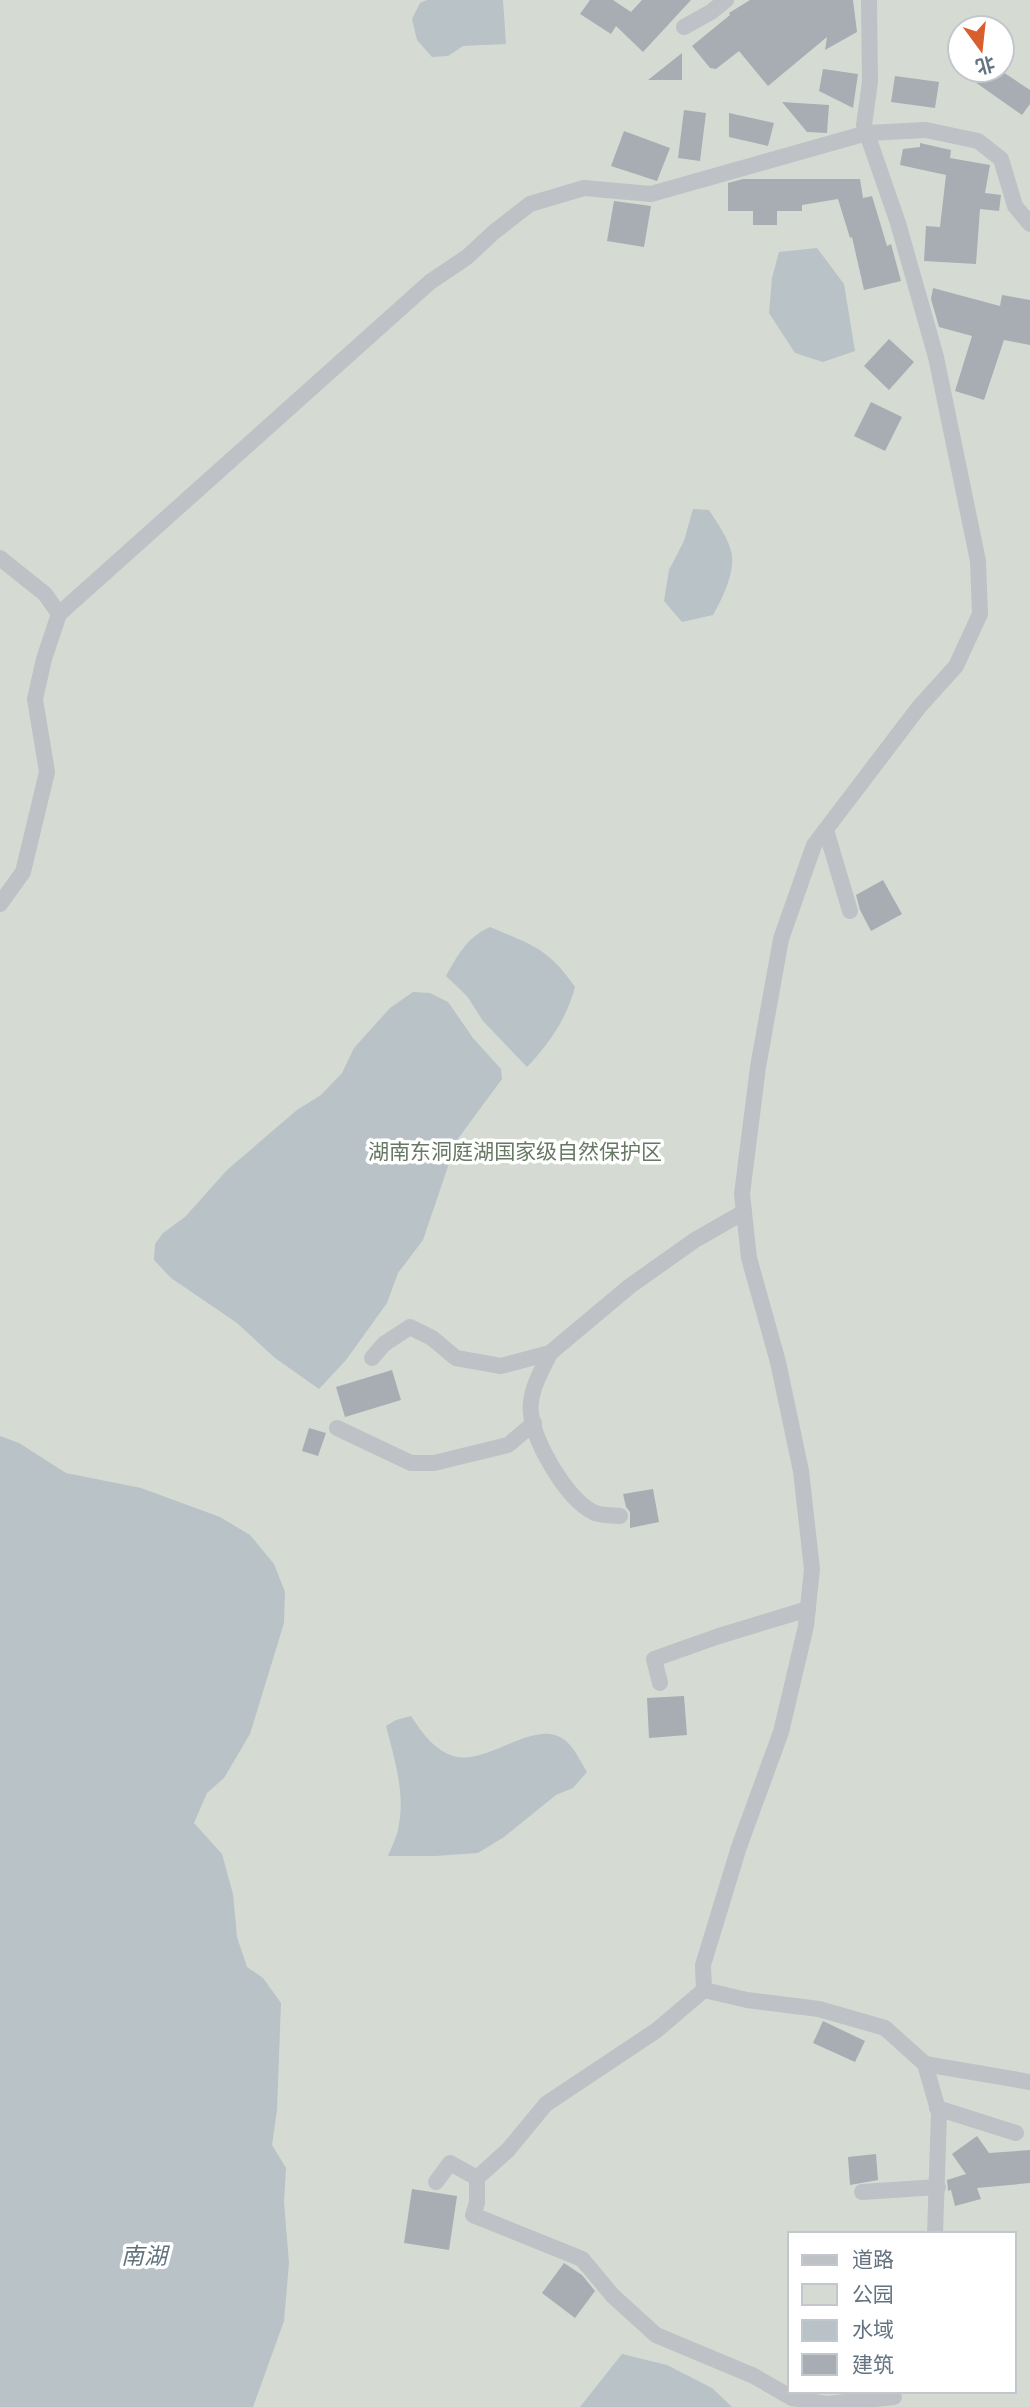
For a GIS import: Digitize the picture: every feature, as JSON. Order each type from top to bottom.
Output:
[{"type":"street","points":[[684,27],[712,12],[726,0]]},
{"type":"street","points":[[704,1990],[703,1965],[739,1847],[781,1732],[808,1609],[812,1569],[801,1471],[778,1362],[749,1258],[742,1194],[758,1067],[781,939],[814,845],[919,707],[956,666],[980,614],[978,561],[936,357],[898,223],[864,125],[870,83],[869,0]]},
{"type":"street","points":[[0,904],[23,872],[47,772],[35,699],[58,614],[430,282],[467,257],[530,204],[584,188],[651,194],[867,133],[926,130],[978,141],[1001,159],[1015,206],[1030,224]]},
{"type":"street","points":[[0,558],[45,594],[58,614]]},
{"type":"street","points":[[826,830],[850,911]]},
{"type":"street","points":[[372,1358],[384,1344],[410,1327],[432,1338],[456,1358],[501,1366],[550,1353],[629,1286],[695,1240],[744,1212]]},
{"type":"street","points":[[550,1353],[534,1389],[531,1413],[542,1449],[560,1480],[595,1513],[620,1516]]},
{"type":"street","points":[[337,1428],[411,1463],[434,1463],[508,1445],[534,1423]]},
{"type":"street","points":[[660,1683],[654,1659],[808,1609]]},
{"type":"street","points":[[704,1990],[747,2000],[819,2009],[886,2028],[925,2064],[937,2108],[938,2187],[935,2232]]},
{"type":"street","points":[[704,1990],[657,2030],[546,2104],[508,2150],[477,2179],[474,2215],[582,2259],[613,2296],[656,2335],[754,2376],[792,2398],[826,2404],[894,2398]]},
{"type":"street","points":[[925,2064],[1030,2082]]},
{"type":"street","points":[[937,2108],[1016,2133]]},
{"type":"street","points":[[436,2182],[450,2163],[468,2171],[477,2179]]},
{"type":"street","points":[[862,2192],[938,2187]]},
{"type":"green space","name":"湖南东洞庭湖国家级自然保护区","points":[[0,0],[1030,0],[1030,2407],[0,2407]]},
{"type":"water","points":[[427,0],[503,0],[506,44],[463,46],[448,56],[432,57],[417,40],[412,19],[420,3]]},
{"type":"water","points":[[817,248],[844,284],[855,351],[823,362],[795,353],[769,313],[772,278],[779,252]]},
{"type":"water","points":[[693,509],[709,510],[729,544],[732,563],[727,587],[713,615],[682,622],[664,601],[669,570],[684,541]]},
{"type":"water","points":[[490,927],[538,949],[556,964],[575,987],[556,1030],[527,1067],[483,1021],[467,996],[446,976],[469,941]]},
{"type":"water","points":[[413,992],[430,993],[448,1002],[473,1038],[501,1069],[502,1079],[457,1140],[423,1240],[398,1273],[387,1303],[346,1360],[319,1389],[275,1358],[237,1323],[171,1278],[154,1260],[155,1244],[163,1233],[185,1217],[227,1170],[297,1110],[321,1095],[342,1073],[354,1048],[390,1008]]},
{"type":"water","name":"南湖","points":[[0,1436],[19,1443],[66,1473],[141,1488],[220,1517],[250,1535],[274,1564],[285,1592],[284,1623],[250,1734],[224,1778],[207,1793],[194,1823],[222,1854],[233,1894],[237,1937],[247,1967],[263,1978],[281,2003],[277,2110],[272,2145],[286,2168],[284,2202],[289,2263],[284,2321],[253,2407],[0,2407]]},
{"type":"water","points":[[411,1716],[431,1742],[448,1754],[462,1758],[477,1756],[524,1738],[539,1734],[553,1735],[569,1744],[587,1772],[573,1788],[556,1795],[504,1837],[478,1853],[388,1856],[398,1828],[401,1800],[386,1726]]},
{"type":"water","points":[[622,2354],[667,2365],[712,2388],[732,2407],[580,2407]]},
{"type":"building","points":[[590,0],[613,0],[631,12],[642,0],[691,0],[643,52],[616,26],[611,34],[580,14]]},
{"type":"building","points":[[750,0],[853,0],[857,32],[825,50],[827,37],[768,86],[739,51],[716,69],[710,68],[692,46],[730,15],[729,13]]},
{"type":"building","points":[[682,53],[682,80],[648,80]]},
{"type":"building","points":[[823,69],[858,74],[853,108],[819,91]]},
{"type":"building","points":[[895,76],[939,82],[935,108],[891,102]]},
{"type":"building","points":[[1016,81],[1030,90],[1030,104],[1022,115],[978,84],[1016,84]]},
{"type":"building","points":[[782,102],[829,105],[827,133],[807,132]]},
{"type":"building","points":[[684,110],[706,113],[700,161],[678,158]]},
{"type":"building","points":[[729,113],[774,123],[768,146],[729,137]]},
{"type":"building","points":[[624,131],[670,148],[657,181],[611,166]]},
{"type":"building","points":[[920,143],[951,150],[950,158],[990,165],[985,193],[1001,195],[999,211],[980,209],[976,264],[924,261],[926,226],[940,227],[946,175],[900,165],[903,149],[920,147]]},
{"type":"building","points":[[743,179],[860,179],[863,198],[872,196],[887,246],[891,244],[901,281],[864,290],[852,237],[850,238],[838,199],[802,205],[802,211],[777,211],[777,225],[753,225],[753,211],[728,211],[728,183]]},
{"type":"building","points":[[614,201],[651,206],[644,247],[607,241]]},
{"type":"building","points":[[933,288],[1000,306],[1002,295],[1030,300],[1030,345],[1004,340],[984,400],[955,391],[972,336],[939,327],[931,299]]},
{"type":"building","points":[[889,339],[914,362],[889,390],[864,366]]},
{"type":"building","points":[[871,402],[902,417],[885,451],[854,436]]},
{"type":"building","points":[[883,880],[902,914],[871,931],[856,895]]},
{"type":"building","points":[[392,1370],[401,1400],[345,1417],[336,1387]]},
{"type":"building","points":[[309,1428],[326,1433],[318,1456],[302,1451]]},
{"type":"building","points":[[653,1489],[659,1522],[630,1528],[630,1512],[623,1494]]},
{"type":"building","points":[[684,1696],[687,1735],[649,1738],[647,1698]]},
{"type":"building","points":[[823,2021],[865,2041],[855,2062],[813,2043]]},
{"type":"building","points":[[977,2136],[989,2153],[1030,2150],[1030,2183],[977,2188],[981,2199],[955,2206],[951,2190],[948,2191],[947,2180],[966,2174],[952,2154]]},
{"type":"building","points":[[876,2154],[878,2180],[850,2185],[848,2157]]},
{"type":"building","points":[[412,2189],[457,2196],[449,2250],[404,2243]]},
{"type":"building","points":[[564,2263],[582,2275],[595,2291],[575,2318],[542,2293]]}]
